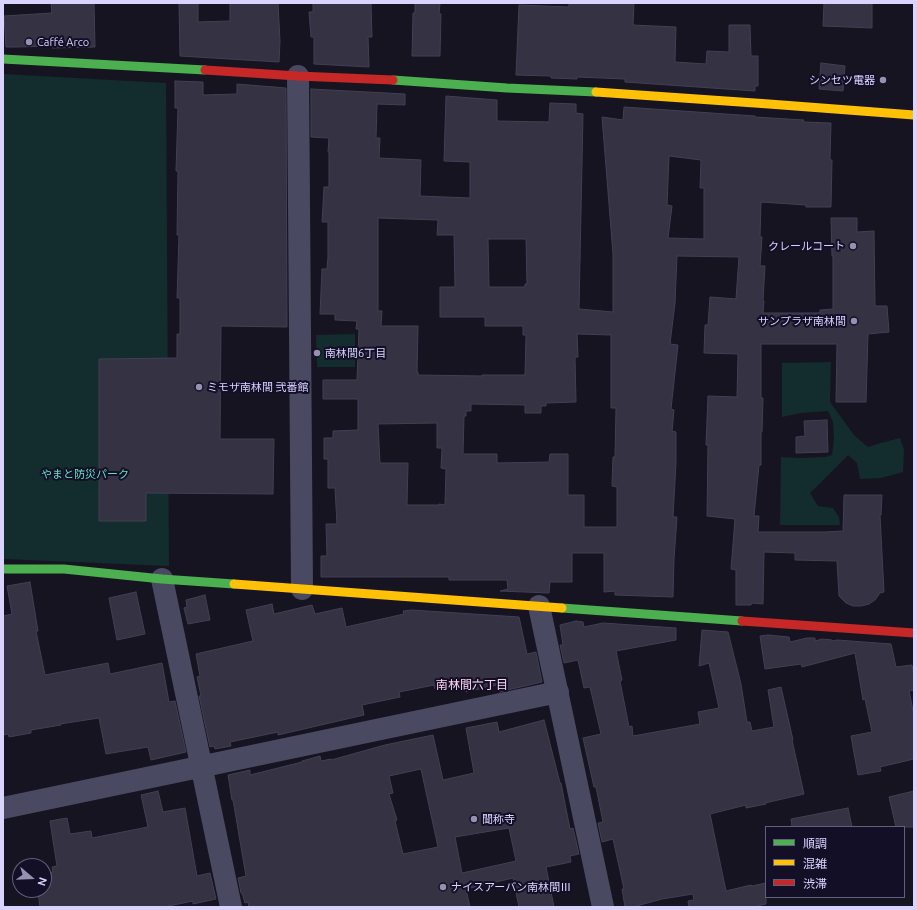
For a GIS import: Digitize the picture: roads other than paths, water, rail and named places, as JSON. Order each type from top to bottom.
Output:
[{"type":"street","points":[[3,59],[589,92],[914,115]]},
{"type":"street","points":[[298,76],[302,589]]},
{"type":"street","points":[[3,568],[64,569],[162,579],[914,633]]},
{"type":"street","points":[[162,579],[231,907]]},
{"type":"street","points":[[539,606],[603,907]]},
{"type":"street","points":[[3,808],[558,692]]},
{"type":"place","name":"Caffé Arco","points":[[29,42]]},
{"type":"place","name":"シンセツ電器","points":[[883,80]]},
{"type":"place","name":"クレールコート","points":[[853,246]]},
{"type":"place","name":"サンプラザ南林間","points":[[854,321]]},
{"type":"place","name":"南林間6丁目","points":[[317,353]]},
{"type":"place","name":"ミモザ南林間 弐番館","points":[[199,387]]},
{"type":"place","name":"聞称寺","points":[[474,819]]},
{"type":"place","name":"ナイスアーバン南林間Ⅲ","points":[[443,887]]},
{"type":"district","name":"南林間六丁目","points":[[472,685]]},
{"type":"park label","name":"やまと防災パーク","points":[[85,474]]}]
